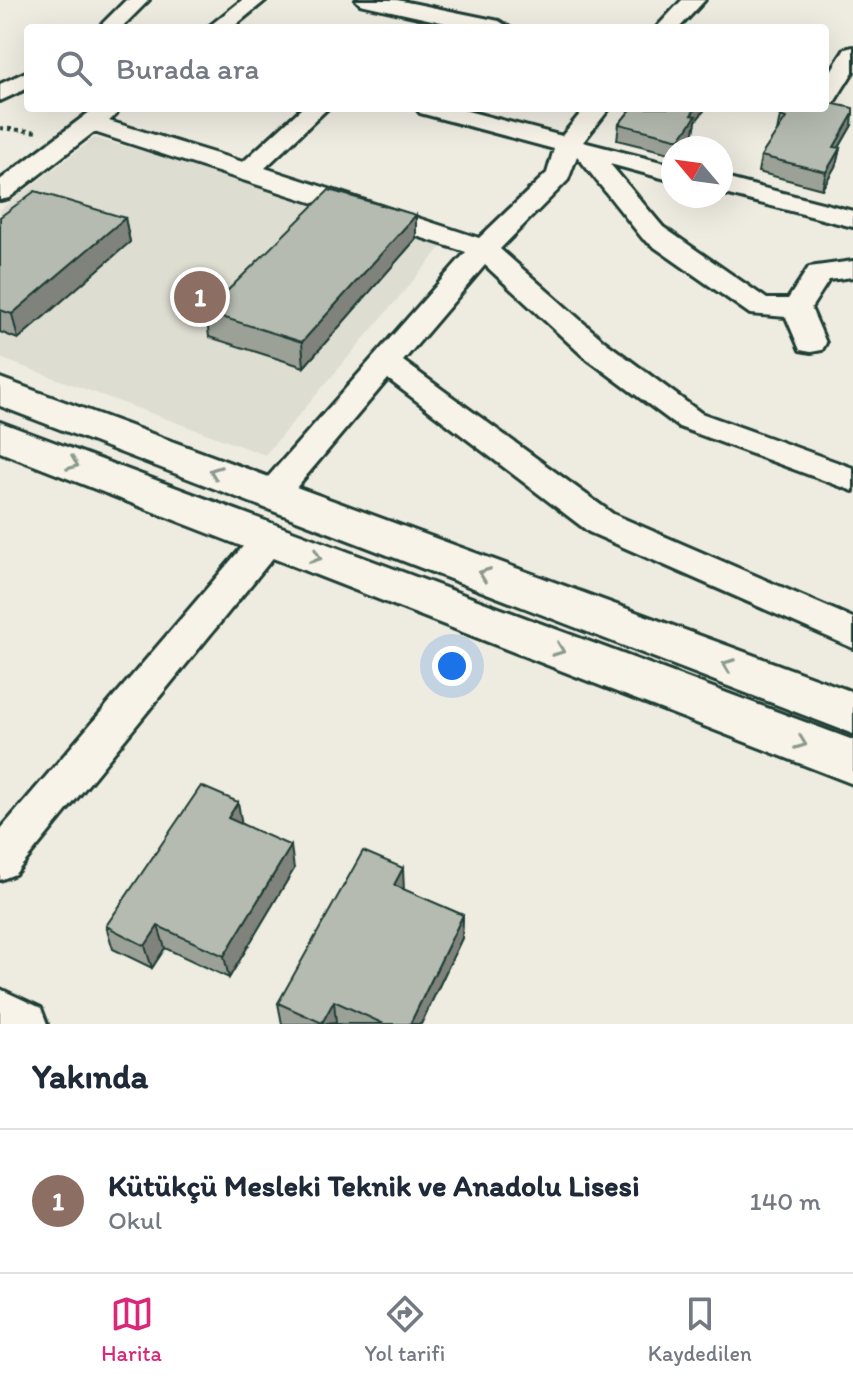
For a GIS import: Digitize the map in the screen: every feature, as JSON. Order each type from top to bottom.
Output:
[{"type":"main road","points":[[0,391],[853,713]]},
{"type":"main road","points":[[0,436],[853,762]]},
{"type":"street","points":[[113,24],[138,0]]},
{"type":"street","points":[[223,24],[255,0]]},
{"type":"street","points":[[367,0],[477,23],[498,18]]},
{"type":"street","points":[[671,24],[694,0]]},
{"type":"street","points":[[409,24],[424,11]]},
{"type":"street","points":[[829,93],[853,54]]},
{"type":"street","points":[[0,94],[24,80]]},
{"type":"street","points":[[829,101],[853,106]]},
{"type":"street","points":[[247,171],[312,112]]},
{"type":"street","points":[[443,112],[661,170]]},
{"type":"street","points":[[272,494],[484,249],[559,175],[596,112]]},
{"type":"street","points":[[0,192],[101,116],[247,171],[484,249],[593,348],[690,420],[853,480]]},
{"type":"street","points":[[576,148],[653,233],[760,308],[797,308]]},
{"type":"street","points":[[733,188],[853,219]]},
{"type":"street","points":[[797,308],[819,273],[853,269]]},
{"type":"street","points":[[797,308],[811,343]]},
{"type":"street","points":[[386,363],[601,523],[853,634]]},
{"type":"street","points":[[0,861],[269,539]]},
{"type":"street","points":[[0,1012],[24,1024]]},
{"type":"shaded area","points":[[94,138],[451,236],[265,455],[0,358],[0,210]]},
{"type":"building","points":[[829,103],[853,108],[853,114],[834,147],[840,148],[826,172],[761,156],[786,118],[780,116],[782,112],[829,112]]},
{"type":"building","points":[[629,112],[693,112],[691,115],[696,116],[682,136],[668,136],[619,124]]},
{"type":"building","points":[[329,190],[416,215],[302,342],[206,312]]},
{"type":"building","points":[[35,191],[125,218],[12,314],[0,310],[0,217]]},
{"type":"building","points":[[201,786],[238,802],[228,818],[291,846],[224,956],[158,926],[145,946],[106,926]]},
{"type":"building","points":[[363,851],[403,868],[394,885],[463,915],[410,1024],[384,1024],[334,1001],[322,1023],[278,1003]]},
{"type":"place","name":"Kütükçü Mesleki Teknik ve Anadolu Lisesi","points":[[200,297]]}]
